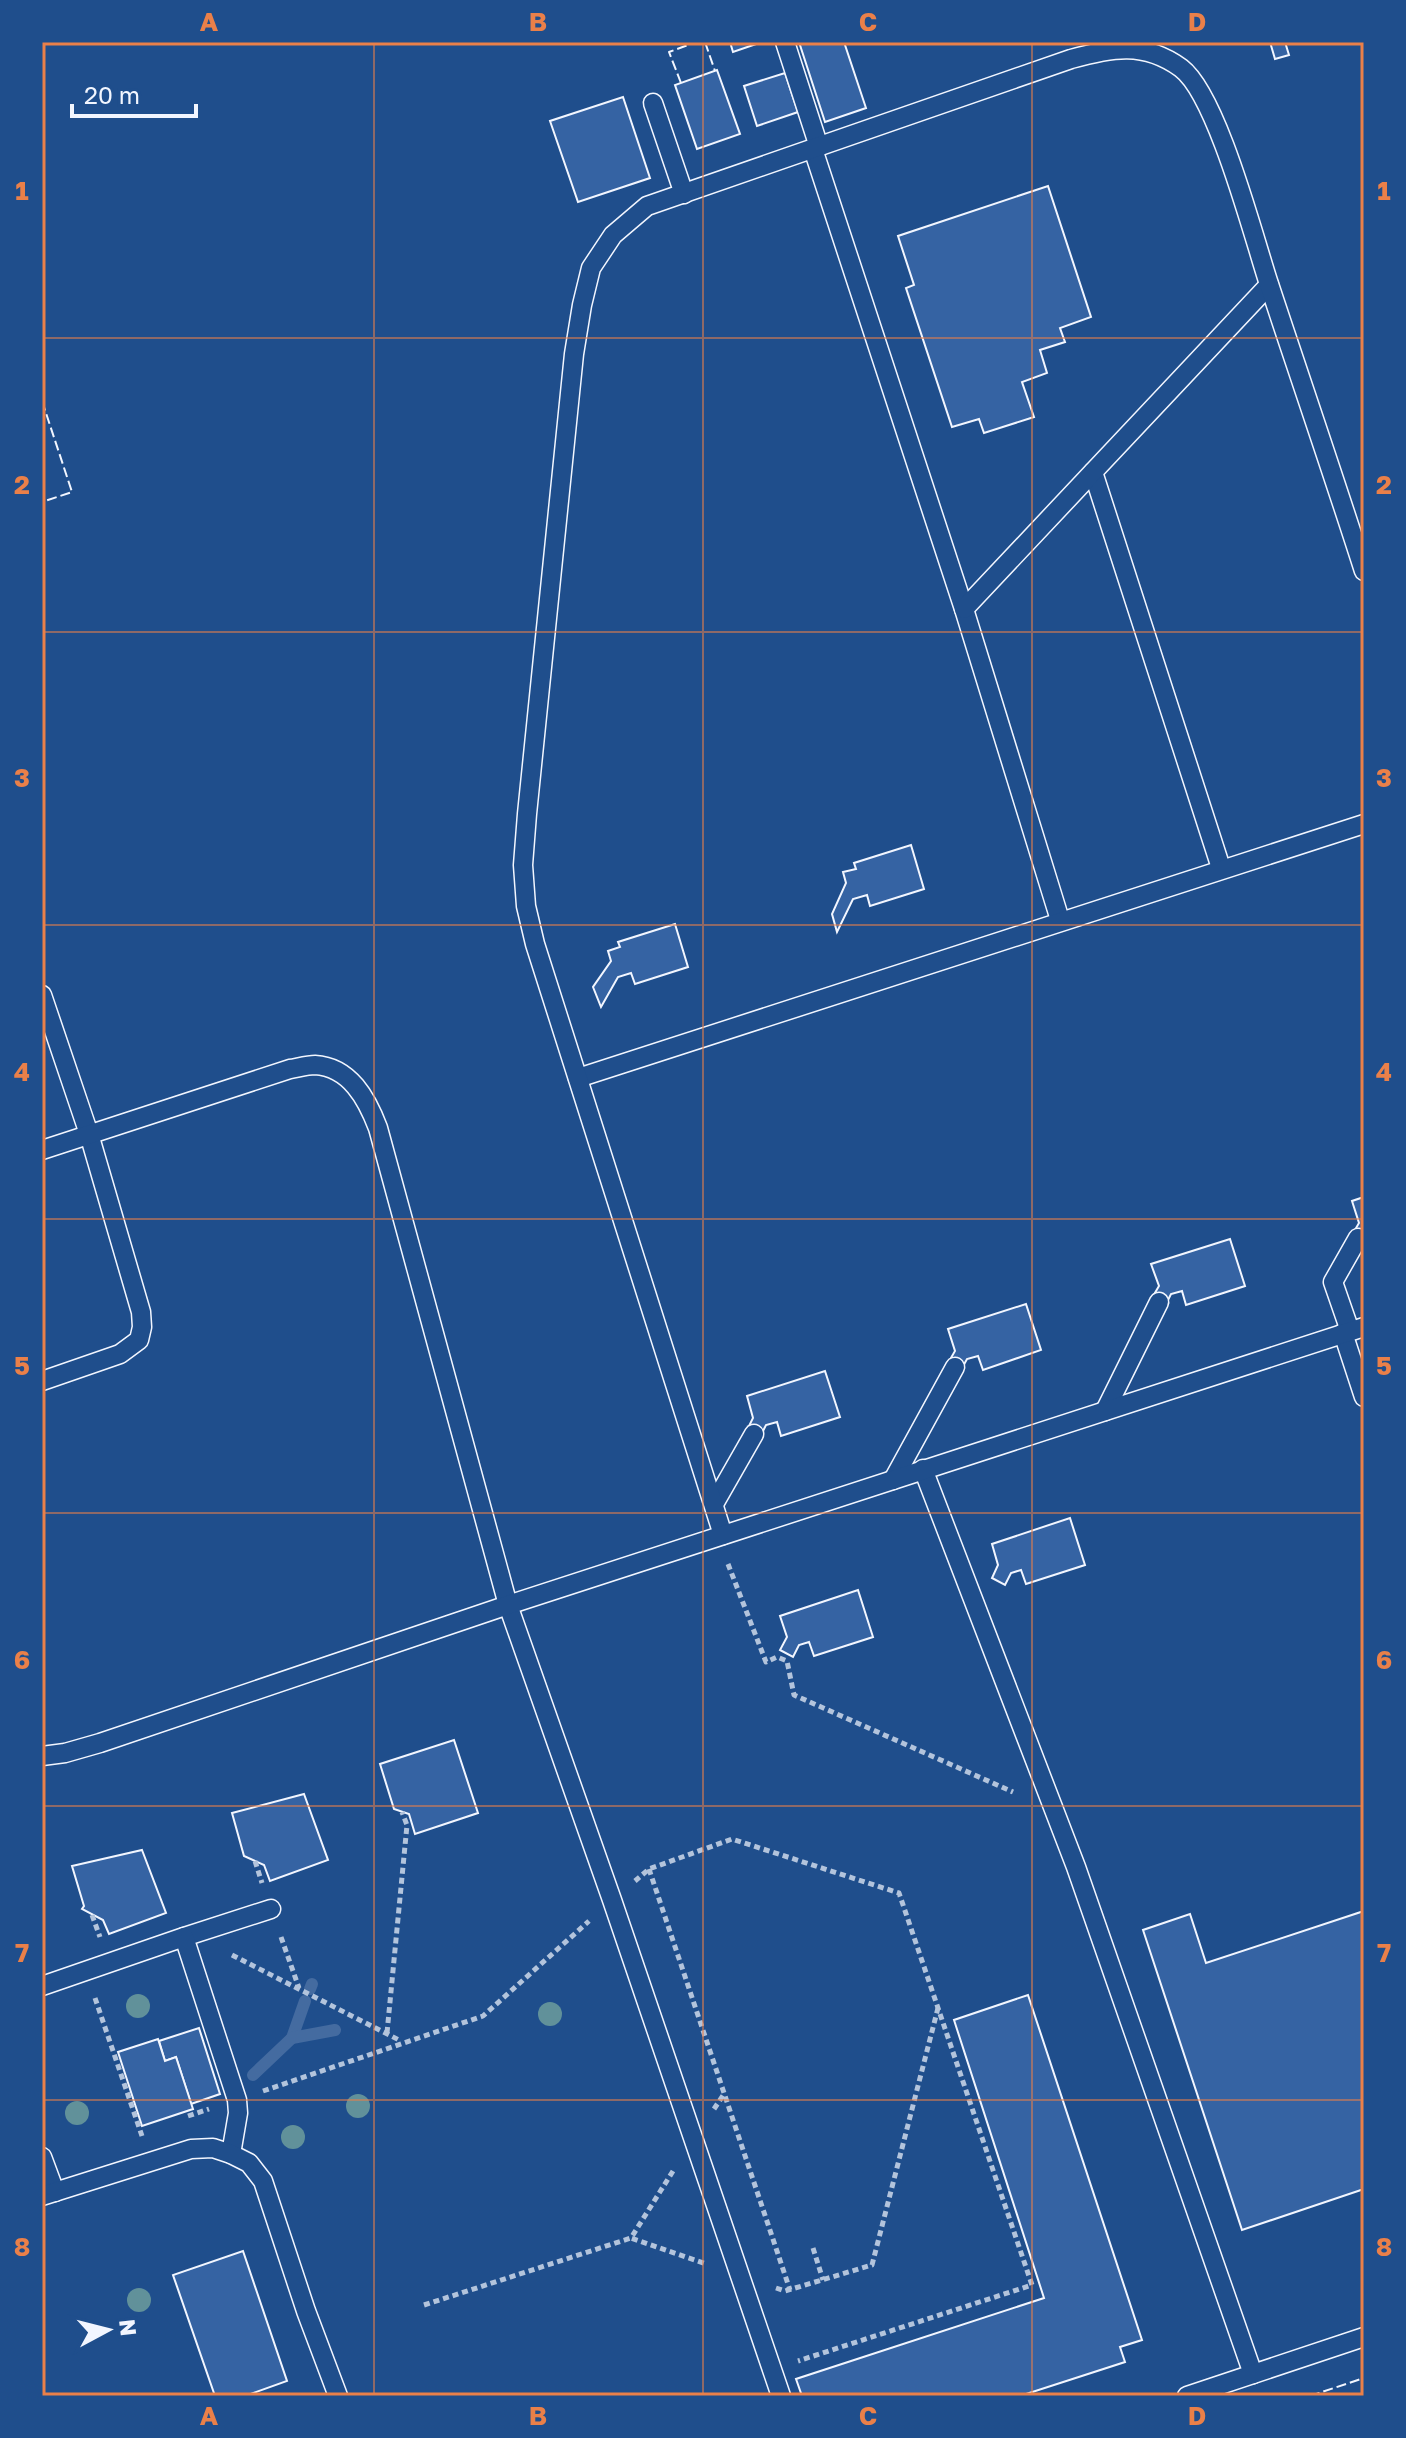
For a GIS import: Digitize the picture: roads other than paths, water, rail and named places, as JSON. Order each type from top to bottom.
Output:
[{"type":"lane","points":[[785,42],[1060,920]]},
{"type":"lane","points":[[720,1536],[714,1504],[535,944],[526,906],[523,865],[574,354],[591,268],[613,235],[647,206],[816,148],[1109,48],[1150,51],[1183,70],[1203,97],[1227,155],[1364,571]]},
{"type":"lane","points":[[653,103],[684,194]]},
{"type":"lane","points":[[964,609],[1269,285]]},
{"type":"lane","points":[[1093,472],[1221,868]]},
{"type":"lane","points":[[578,1078],[1364,824]]},
{"type":"lane","points":[[42,995],[89,1134],[141,1312],[142,1327],[139,1340],[131,1348],[42,1381]]},
{"type":"lane","points":[[42,1150],[265,1075],[316,1065],[343,1074],[366,1099],[378,1128],[508,1605],[781,2396]]},
{"type":"lane","points":[[1358,1238],[1333,1282],[1352,1331],[1364,1397]]},
{"type":"lane","points":[[1105,1411],[1159,1302]]},
{"type":"lane","points":[[42,1756],[100,1743],[508,1605],[1352,1331]]},
{"type":"lane","points":[[893,1480],[955,1367]]},
{"type":"lane","points":[[714,1504],[754,1434]]},
{"type":"lane","points":[[923,1469],[1120,1988],[1253,2374]]},
{"type":"lane","points":[[42,1986],[271,1909]]},
{"type":"lane","points":[[189,1936],[237,2100],[238,2113],[231,2154]]},
{"type":"lane","points":[[42,2157],[48,2194],[191,2149],[213,2148],[249,2163],[263,2181],[338,2396]]},
{"type":"lane","points":[[1187,2396],[1364,2337]]},
{"type":"waterway","points":[[310,1989],[312,1984]]},
{"type":"waterway","points":[[292,2038],[305,2001]]},
{"type":"waterway","points":[[253,2075],[292,2038],[335,2030]]}]
